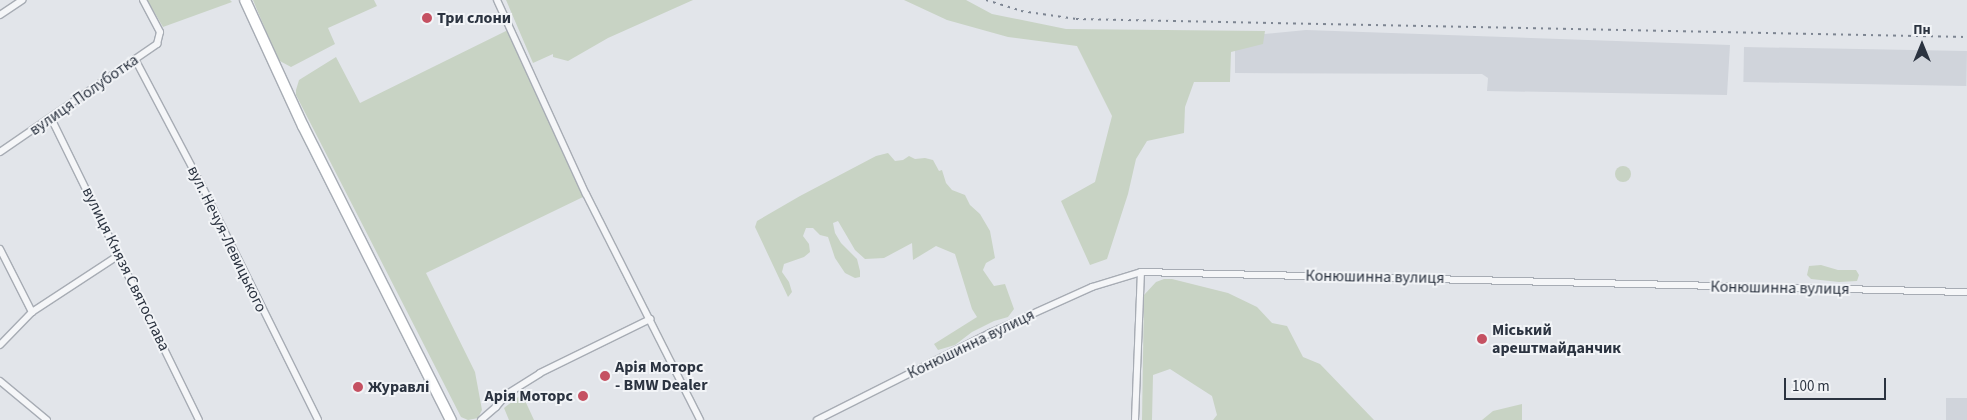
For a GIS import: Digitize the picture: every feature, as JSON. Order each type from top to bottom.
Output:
[{"type":"highway","points":[[245,0],[303,126],[451,420]]},
{"type":"street","points":[[0,15],[22,0]]},
{"type":"street","name":"вулиця Полуботка","points":[[0,152],[157,44],[160,32],[143,0]]},
{"type":"street","points":[[497,0],[586,194],[700,420]]},
{"type":"street","name":"вул. Нечуя-Левицького","points":[[135,59],[201,184],[248,283],[318,420]]},
{"type":"street","name":"вулиця Князя Святослава","points":[[51,118],[199,420]]},
{"type":"street","points":[[0,249],[32,312]]},
{"type":"street","points":[[0,345],[32,312],[119,255]]},
{"type":"street","points":[[1135,420],[1141,272]]},
{"type":"street","name":"Конюшинна вулиця","points":[[816,420],[990,334],[1092,287],[1141,272],[1967,292]]},
{"type":"street","points":[[481,420],[496,407],[506,394],[540,372],[650,319]]},
{"type":"street","points":[[0,381],[47,420]]},
{"type":"shaded area","points":[[1306,30],[1730,45],[1727,95],[1487,91],[1488,78],[1482,74],[1235,73],[1235,37]]},
{"type":"shaded area","points":[[1744,47],[1967,51],[1966,86],[1743,82]]},
{"type":"shaded area","points":[[1946,398],[1967,398],[1967,420],[1946,420]]},
{"type":"green space","points":[[147,0],[230,0],[232,2],[163,27]]},
{"type":"green space","points":[[253,0],[374,0],[377,6],[328,28],[335,44],[291,67],[278,60]]},
{"type":"green space","points":[[506,0],[693,0],[608,38],[568,61],[553,57],[553,54],[533,63]]},
{"type":"green space","points":[[904,0],[966,0],[992,14],[1066,29],[1265,31],[1263,44],[1231,52],[1230,82],[1194,82],[1185,107],[1184,133],[1147,141],[1136,159],[1128,194],[1107,259],[1090,265],[1061,201],[1095,182],[1112,116],[1077,46],[1008,37],[947,20]]},
{"type":"green space","points":[[508,30],[583,197],[426,273],[475,372],[482,410],[478,418],[468,420],[461,417],[296,95],[296,90],[299,80],[336,57],[360,103]]},
{"type":"green space","points":[[888,153],[895,161],[903,160],[909,156],[915,159],[925,158],[933,160],[939,171],[942,170],[946,183],[952,190],[965,195],[970,205],[980,214],[990,231],[995,258],[986,263],[983,270],[994,286],[1005,284],[1014,309],[1008,317],[994,321],[972,332],[955,345],[938,350],[934,344],[977,317],[972,309],[955,254],[936,246],[913,260],[912,243],[884,258],[865,259],[855,250],[838,221],[833,223],[835,233],[841,243],[857,259],[860,277],[855,278],[845,273],[835,258],[828,237],[820,235],[813,228],[806,228],[803,236],[809,244],[810,252],[804,257],[784,264],[782,272],[789,282],[792,292],[788,297],[755,227],[757,221],[800,196],[876,156]]},
{"type":"green space","points":[[1623,166],[1629,168],[1631,174],[1629,180],[1623,182],[1617,180],[1615,174],[1617,168]]},
{"type":"green space","points":[[1821,265],[1838,270],[1856,270],[1859,275],[1857,281],[1839,282],[1811,279],[1807,275],[1809,266]]},
{"type":"green space","points":[[1172,279],[1228,293],[1257,307],[1272,323],[1287,326],[1303,357],[1320,364],[1374,420],[1213,420],[1217,415],[1212,396],[1170,369],[1153,375],[1152,420],[1142,420],[1144,295],[1156,282]]},
{"type":"green space","points":[[522,394],[534,420],[509,420],[504,408]]},
{"type":"green space","points":[[1522,404],[1522,420],[1482,420],[1493,411]]},
{"type":"railway","points":[[986,0],[1021,11],[1076,19],[1967,37]]},
{"type":"place","name":"Три слони","points":[[427,18]]},
{"type":"place","name":"Міський арештмайданчик","points":[[1482,339]]},
{"type":"place","name":"Арія Моторс - BMW Dealer","points":[[605,376]]},
{"type":"place","name":"Журавлі","points":[[358,387]]},
{"type":"place","name":"Арія Моторс","points":[[583,396]]}]
